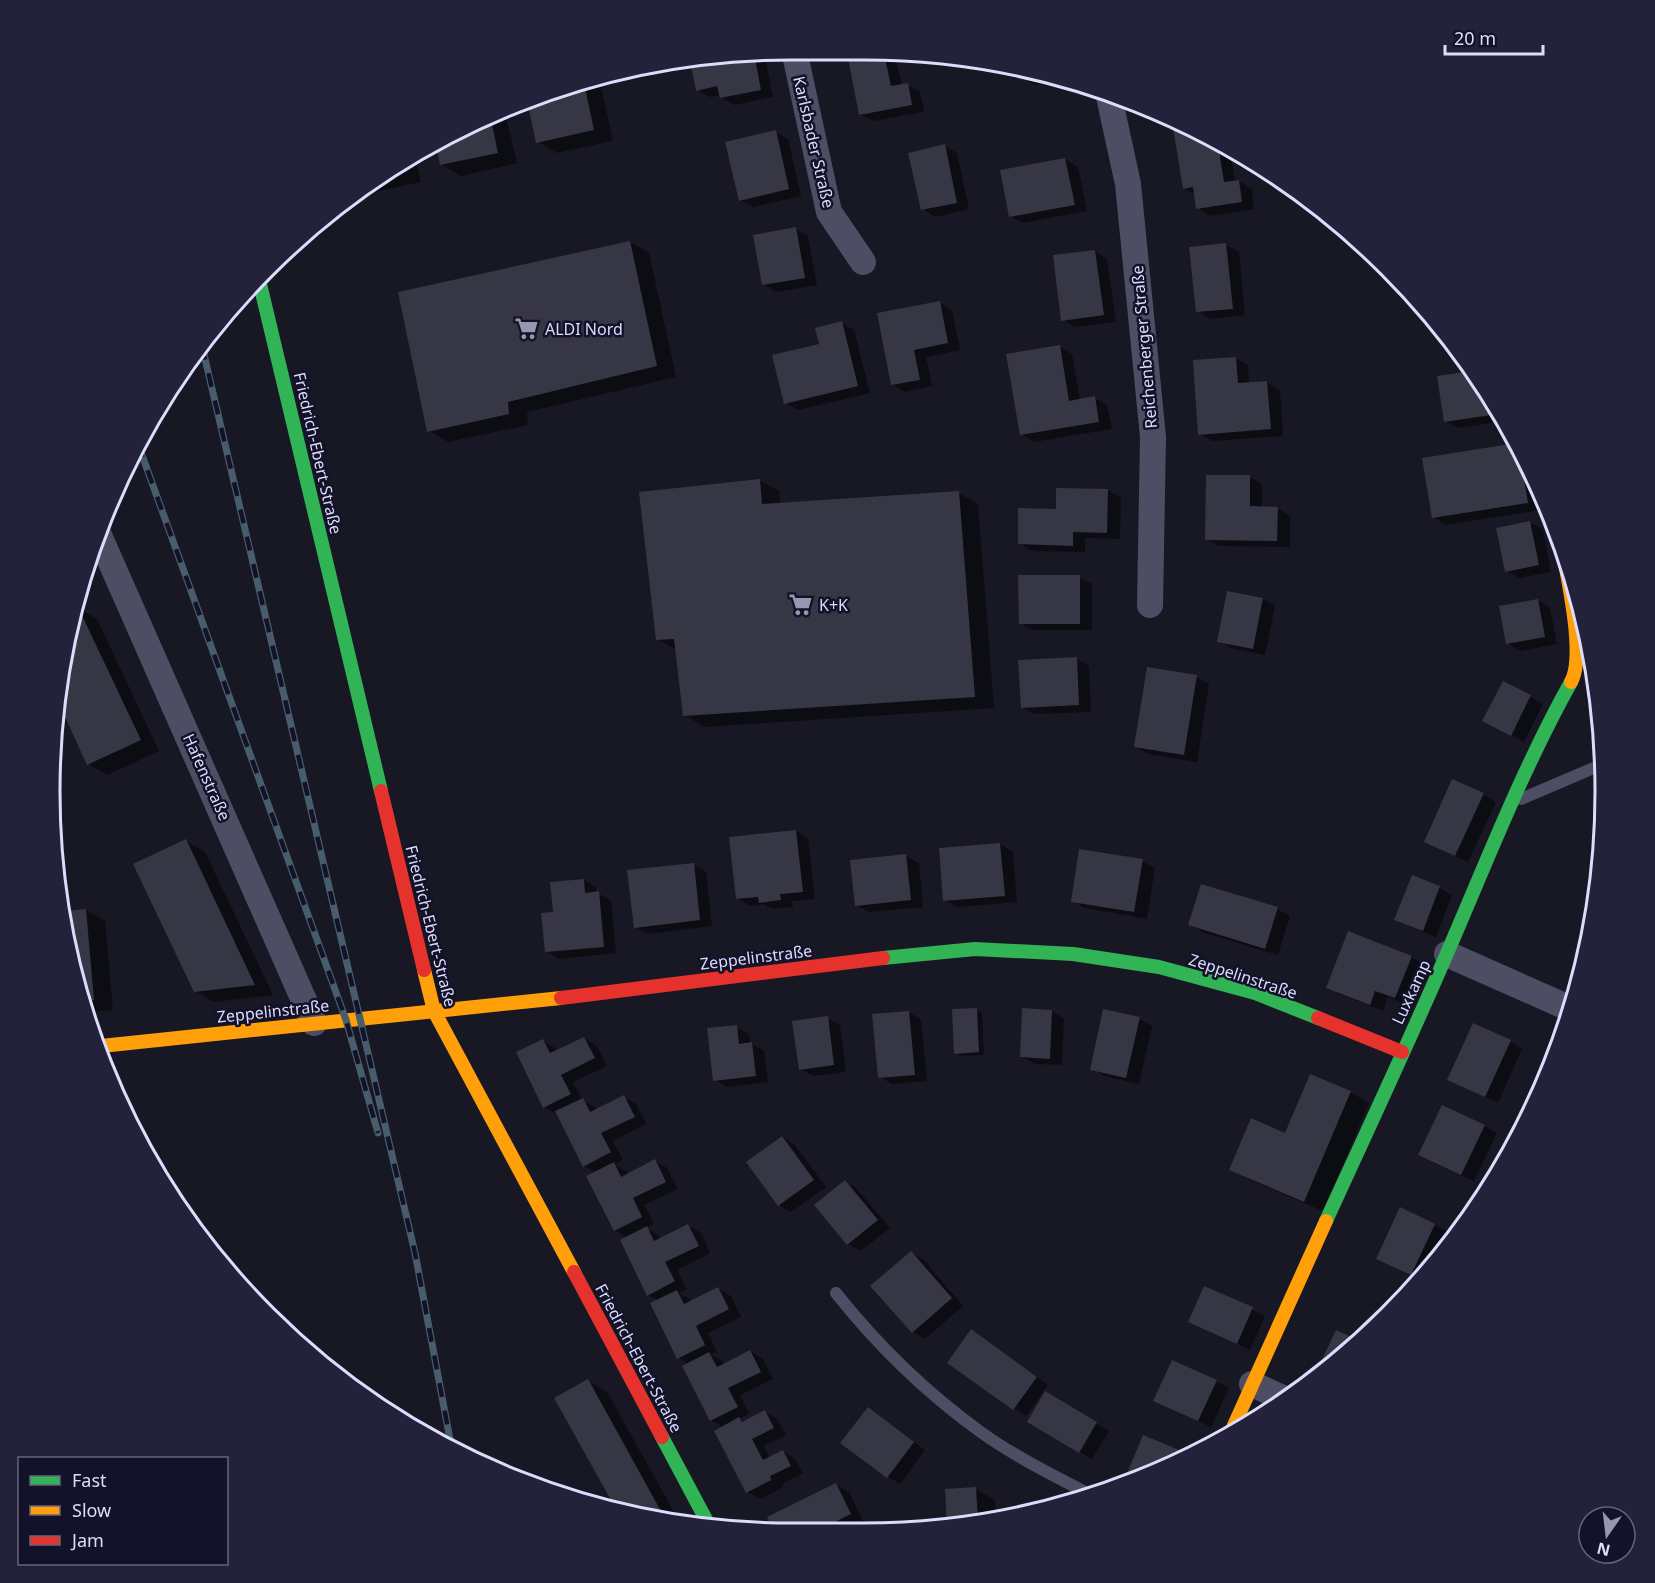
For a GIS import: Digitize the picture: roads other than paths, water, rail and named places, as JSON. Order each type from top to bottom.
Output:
[{"type":"street","name":"Karlsbader Straße","points":[[796,60],[829,212],[862,262]]},
{"type":"street","name":"Reichenberger Straße","points":[[1110,103],[1128,184],[1153,437],[1149,605]]},
{"type":"street","name":"Friedrich-Ebert-Straße","points":[[261,288],[434,1011],[705,1518]]},
{"type":"street","name":"Hafenstraße","points":[[103,545],[314,1023]]},
{"type":"street","name":"Luxkamp","points":[[1236,1421],[1447,954],[1512,803],[1555,711],[1583,672],[1576,629]]},
{"type":"street","name":"Zeppelinstraße","points":[[106,1046],[595,994],[890,957],[975,949],[1073,954],[1159,967],[1255,993],[1402,1052]]},
{"type":"street","points":[[1447,954],[1563,1005]]},
{"type":"street","points":[[1252,1384],[1277,1395]]},
{"type":"lane","points":[[1512,803],[1594,768]]},
{"type":"lane","points":[[836,1293],[853,1315],[915,1379],[974,1426],[1080,1490]]},
{"type":"railway","points":[[204,355],[415,1253],[450,1438]]},
{"type":"railway","points":[[142,455],[346,1020],[378,1133]]},
{"type":"place","name":"ALDI Nord","points":[[527,329]]},
{"type":"place","name":"K+K","points":[[801,605]]}]
